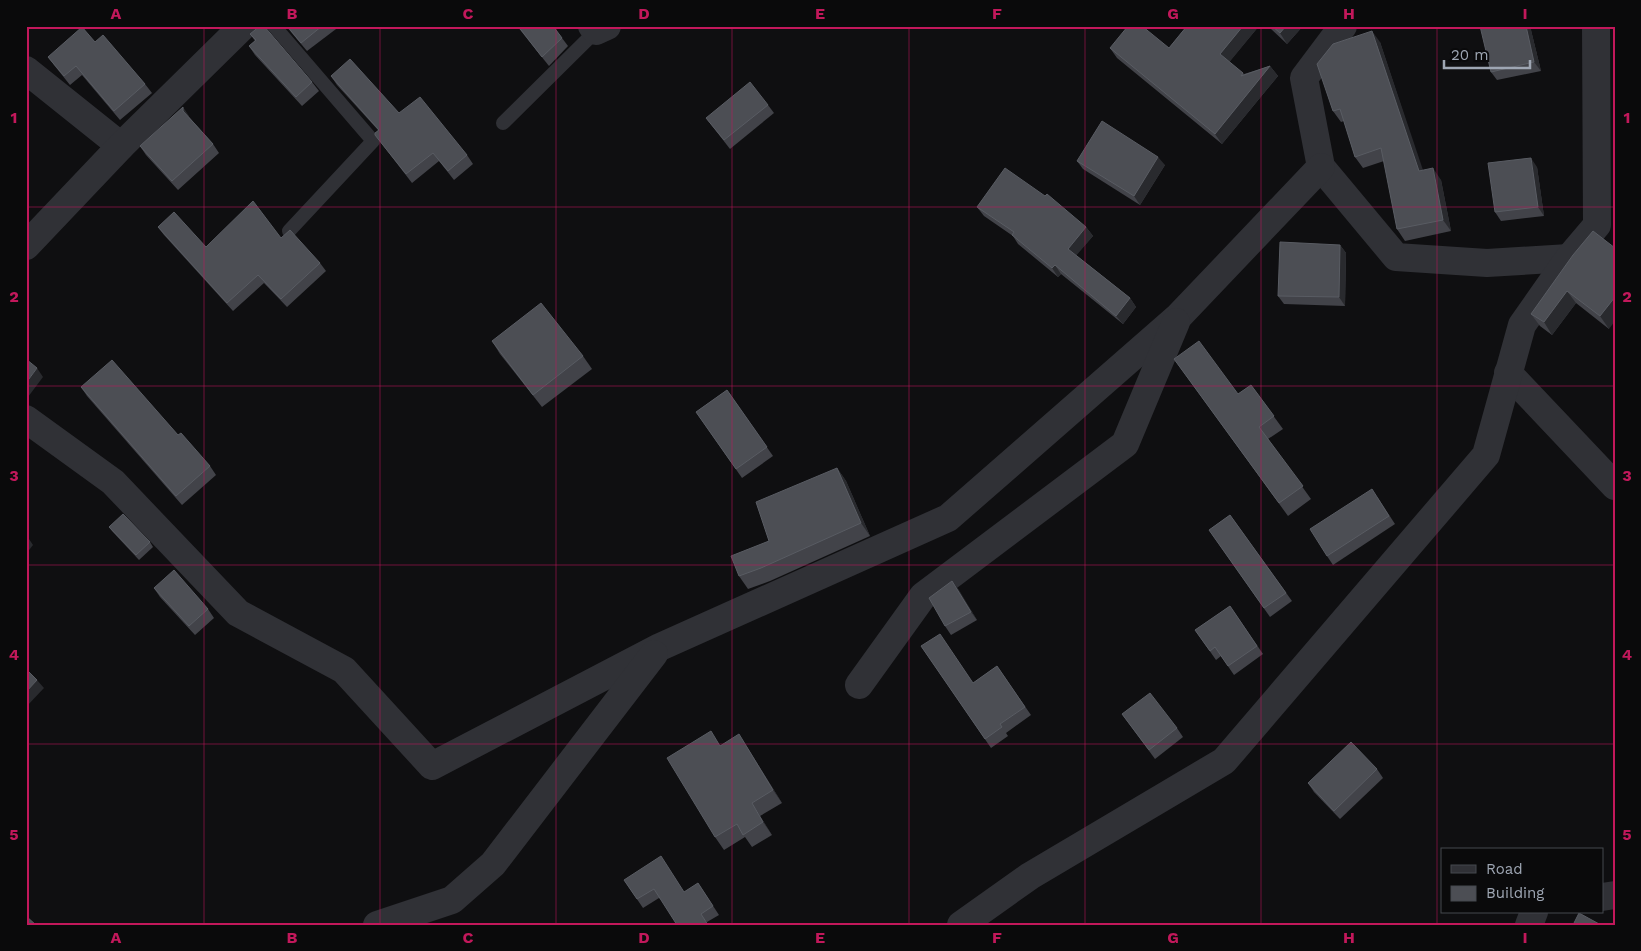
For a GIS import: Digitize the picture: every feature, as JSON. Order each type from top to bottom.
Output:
[{"type":"street","points":[[26,246],[121,146],[243,26]]},
{"type":"street","points":[[1344,26],[1304,78],[1322,167],[1396,257],[1487,263],[1570,258]]},
{"type":"street","points":[[961,925],[1030,876],[1224,761],[1486,455],[1522,325],[1570,258],[1606,224],[1596,26]]},
{"type":"street","points":[[26,70],[121,146]]},
{"type":"street","points":[[26,419],[114,482],[238,613],[344,670],[432,766],[660,647],[948,518],[1179,316],[1322,167]]},
{"type":"street","points":[[859,685],[923,596],[1126,444],[1179,316]]},
{"type":"street","points":[[1508,373],[1615,486]]},
{"type":"street","points":[[376,925],[452,900],[493,864],[660,647]]},
{"type":"lane","points":[[274,26],[373,141],[289,231]]},
{"type":"lane","points":[[503,123],[598,28]]},
{"type":"building","points":[[260,26],[264,26],[312,82],[296,97],[249,46],[256,40],[250,34]]},
{"type":"building","points":[[287,26],[322,26],[301,43]]},
{"type":"building","points":[[518,26],[553,26],[562,38],[542,57]]},
{"type":"building","points":[[1128,26],[1142,26],[1169,48],[1187,26],[1243,26],[1220,54],[1243,73],[1241,76],[1270,66],[1215,134],[1110,48]]},
{"type":"building","points":[[1272,26],[1286,26],[1280,33]]},
{"type":"building","points":[[1480,26],[1526,26],[1534,62],[1491,72]]},
{"type":"building","points":[[82,27],[95,42],[103,35],[145,84],[114,111],[76,66],[64,76],[48,57]]},
{"type":"building","points":[[1372,31],[1419,171],[1433,168],[1443,220],[1397,229],[1381,148],[1355,157],[1340,109],[1333,111],[1317,64],[1333,44]]},
{"type":"building","points":[[350,59],[399,113],[420,97],[467,155],[448,171],[433,153],[406,174],[375,135],[379,130],[331,76]]},
{"type":"building","points":[[750,82],[768,105],[724,140],[706,118]]},
{"type":"building","points":[[183,107],[183,111],[213,144],[172,181],[140,146]]},
{"type":"building","points":[[1102,121],[1158,157],[1134,196],[1077,161]]},
{"type":"building","points":[[1531,158],[1538,207],[1495,212],[1488,163]]},
{"type":"building","points":[[1005,168],[1045,196],[1047,194],[1086,227],[1068,249],[1130,298],[1116,316],[1055,265],[1052,268],[1012,235],[1014,232],[977,207]]},
{"type":"building","points":[[253,201],[281,238],[290,230],[320,263],[281,299],[258,275],[227,303],[158,227],[174,212],[206,247]]},
{"type":"building","points":[[1593,231],[1615,248],[1615,297],[1600,316],[1567,291],[1544,322],[1531,314],[1573,255]]},
{"type":"building","points":[[1280,242],[1340,245],[1339,297],[1278,296]]},
{"type":"building","points":[[541,303],[583,356],[533,395],[492,341]]},
{"type":"building","points":[[1199,341],[1238,394],[1251,385],[1274,416],[1259,427],[1303,486],[1279,503],[1174,359]]},
{"type":"building","points":[[26,359],[37,368],[26,383]]},
{"type":"building","points":[[112,360],[178,435],[181,433],[210,466],[176,496],[81,387]]},
{"type":"building","points":[[727,390],[767,447],[736,469],[696,412]]},
{"type":"building","points":[[837,468],[861,523],[739,576],[731,556],[769,541],[756,502]]},
{"type":"building","points":[[1372,489],[1389,516],[1327,556],[1310,529]]},
{"type":"building","points":[[123,514],[150,542],[136,555],[109,527]]},
{"type":"building","points":[[1230,515],[1286,593],[1264,608],[1209,530]]},
{"type":"building","points":[[174,570],[208,609],[189,626],[154,588]]},
{"type":"building","points":[[952,581],[971,612],[945,626],[929,598]]},
{"type":"building","points":[[1230,606],[1257,646],[1228,666],[1215,647],[1210,651],[1195,630]]},
{"type":"building","points":[[940,634],[973,683],[997,666],[1025,707],[1000,724],[1002,727],[985,739],[921,646]]},
{"type":"building","points":[[26,669],[37,680],[26,692]]},
{"type":"building","points":[[1150,693],[1177,728],[1149,750],[1122,714]]},
{"type":"building","points":[[711,731],[720,746],[739,734],[773,790],[752,803],[763,822],[743,835],[737,824],[715,837],[667,758]]},
{"type":"building","points":[[1351,742],[1377,769],[1334,811],[1308,783]]},
{"type":"building","points":[[661,856],[684,892],[698,883],[713,906],[701,914],[708,925],[677,925],[654,889],[637,899],[624,880]]},
{"type":"building","points":[[1578,914],[1581,914],[1601,925],[1573,925]]},
{"type":"building","points":[[26,916],[36,925],[26,925]]}]
